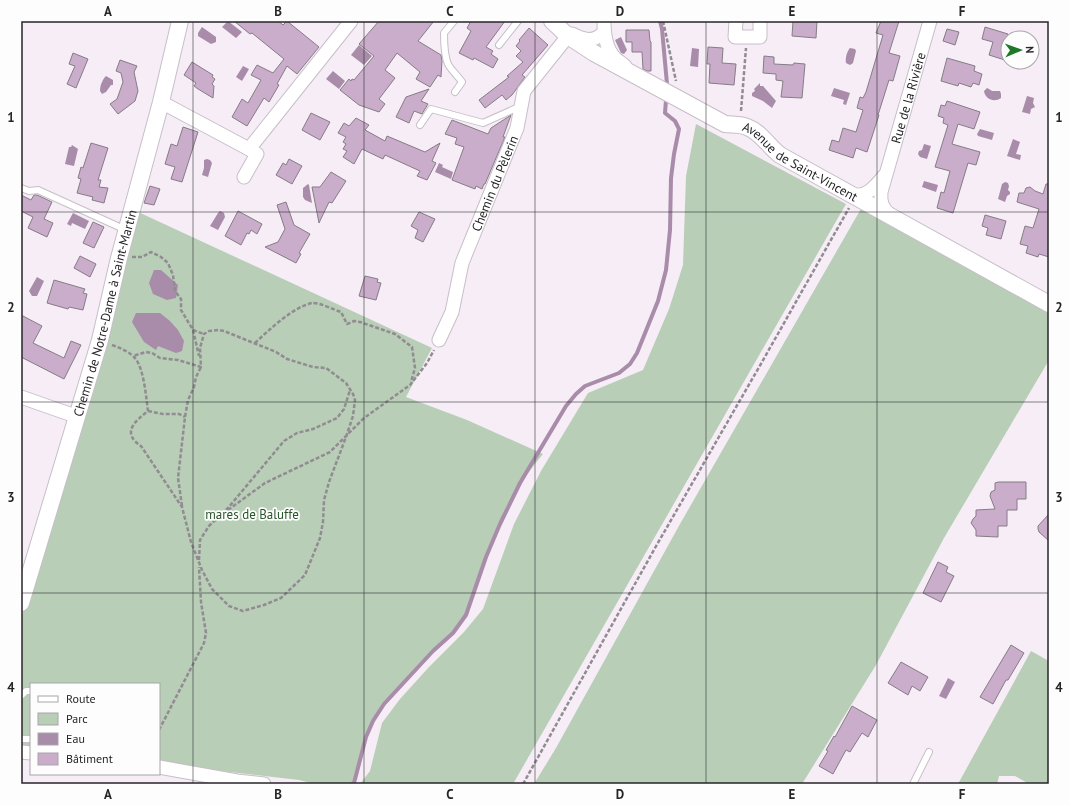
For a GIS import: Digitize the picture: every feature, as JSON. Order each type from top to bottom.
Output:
[{"type":"street","name":"Chemin de Notre-Dame à Saint-Martin","points":[[21,603],[100,340],[118,258],[161,102],[180,21]]},
{"type":"street","points":[[249,149],[351,21]]},
{"type":"street","points":[[736,21],[736,37],[747,38],[760,37],[760,21]]},
{"type":"street","name":"Rue de la Rivière","points":[[892,217],[885,211],[880,202],[880,192],[930,21]]},
{"type":"street","name":"Avenue de Saint-Vincent","points":[[552,22],[583,40],[595,39],[604,26]]},
{"type":"street","name":"Avenue de Saint-Vincent","points":[[552,22],[568,36],[594,53],[725,124],[748,127],[756,131],[780,155],[1049,304]]},
{"type":"street","points":[[604,26],[608,47],[614,58],[649,79],[658,88]]},
{"type":"street","name":"Chemin du Pèlerin","points":[[439,340],[452,312],[462,262],[517,128],[524,92],[568,36]]},
{"type":"street","points":[[161,102],[257,154],[244,176]]},
{"type":"street","name":"Rue de la Rivière","points":[[854,196],[860,196],[868,192],[878,184],[885,175]]},
{"type":"street","points":[[21,397],[78,417]]},
{"type":"street","points":[[160,767],[238,783],[264,784]]},
{"type":"lane","points":[[454,21],[444,33],[448,65],[457,74],[462,82],[455,92]]},
{"type":"lane","points":[[499,45],[518,21]]},
{"type":"lane","points":[[420,125],[431,109],[483,123],[521,106]]},
{"type":"lane","points":[[21,188],[29,191],[38,190],[126,230]]},
{"type":"lane","points":[[21,696],[26,691],[30,691]]},
{"type":"lane","points":[[913,784],[930,752]]},
{"type":"path","points":[[663,21],[681,100]]},
{"type":"path","points":[[741,113],[747,38]]},
{"type":"path","points":[[524,784],[654,548],[762,362],[854,196]]},
{"type":"path","points":[[118,258],[142,257],[151,252],[161,257],[168,263],[174,275],[175,291],[181,299],[181,310],[192,330],[201,367]]},
{"type":"path","points":[[255,343],[278,322],[300,308],[313,303],[327,306],[342,312],[347,324],[354,321],[388,331],[412,346],[415,368],[410,385]]},
{"type":"path","points":[[192,330],[204,334]]},
{"type":"path","points":[[219,330],[255,343],[276,352],[287,359],[313,367],[326,368],[346,383],[355,400],[353,416],[324,500],[323,522],[320,538],[304,575],[281,598],[264,605],[242,611],[229,606],[212,589],[199,563],[182,507],[178,478],[188,400],[201,367],[200,348],[204,334],[209,331],[219,330]]},
{"type":"path","points":[[100,340],[128,352],[139,364],[148,411]]},
{"type":"path","points":[[221,514],[264,483],[330,452],[364,418],[410,385],[427,363],[439,340]]},
{"type":"path","points":[[133,356],[146,352],[152,353],[160,358],[178,360],[201,367]]},
{"type":"path","points":[[160,728],[204,644],[206,633],[200,602],[200,540],[209,526],[284,441],[298,433],[313,429],[337,418],[344,409],[350,390]]},
{"type":"path","points":[[148,411],[163,414],[179,414],[185,418]]},
{"type":"path","points":[[148,411],[132,425],[131,432],[136,442],[141,446],[182,507]]},
{"type":"green space","points":[[696,124],[846,204],[513,784],[360,784],[370,771],[382,723],[400,699],[464,632],[483,609],[514,524],[541,471],[588,393],[643,370],[669,309],[683,265],[686,176]]},
{"type":"green space","points":[[862,207],[1049,310],[1049,360],[944,538],[876,665],[802,784],[534,784],[556,748],[680,524]]},
{"type":"green space","name":"mares de Baluffe","points":[[136,211],[432,348],[406,397],[467,420],[543,454],[520,483],[500,524],[486,557],[466,615],[453,633],[433,651],[384,704],[373,721],[366,737],[354,783],[352,784],[315,784],[299,780],[160,764],[160,683],[30,683],[30,749],[21,747],[21,619]]},
{"type":"green space","points":[[1031,651],[1049,661],[1049,784],[1029,784],[1015,776],[999,776],[997,784],[958,784]]},
{"type":"water","points":[[228,21],[242,32],[236,38],[222,27]]},
{"type":"water","points":[[202,27],[216,37],[216,42],[211,44],[198,36],[198,33]]},
{"type":"water","points":[[621,37],[627,50],[624,54],[621,53],[615,40]]},
{"type":"water","points":[[359,45],[372,56],[364,65],[351,55]]},
{"type":"water","points":[[692,48],[699,49],[698,67],[690,66]]},
{"type":"water","points":[[850,48],[855,49],[856,51],[853,63],[850,65],[846,63],[846,57]]},
{"type":"water","points":[[243,66],[249,69],[242,81],[236,77]]},
{"type":"water","points":[[333,71],[345,81],[339,89],[326,79]]},
{"type":"water","points":[[106,76],[113,80],[113,85],[111,85],[106,92],[102,94],[100,87]]},
{"type":"water","points":[[760,83],[760,86],[763,86],[776,101],[772,108],[763,101],[752,96],[752,93],[755,91],[754,89]]},
{"type":"water","points":[[834,88],[850,93],[846,105],[843,104],[844,100],[831,96]]},
{"type":"water","points":[[987,88],[992,91],[1000,91],[1001,98],[993,100],[988,98],[984,91]]},
{"type":"water","points":[[1027,96],[1034,98],[1033,103],[1035,107],[1031,109],[1030,114],[1022,112]]},
{"type":"water","points":[[980,129],[994,133],[992,140],[978,136],[977,134]]},
{"type":"water","points":[[1013,139],[1020,142],[1016,154],[1021,155],[1020,160],[1007,156]]},
{"type":"water","points":[[924,144],[931,146],[927,159],[920,157],[918,154],[919,151],[922,150]]},
{"type":"water","points":[[72,145],[78,149],[74,166],[65,164],[69,147]]},
{"type":"water","points":[[207,159],[212,163],[208,177],[202,175],[204,160]]},
{"type":"water","points":[[439,163],[443,165],[442,167],[453,172],[451,179],[435,172]]},
{"type":"water","points":[[924,181],[938,185],[936,192],[922,187]]},
{"type":"water","points":[[1005,182],[1008,183],[1008,190],[1010,194],[1007,196],[1005,202],[998,199],[1002,184]]},
{"type":"water","points":[[308,184],[312,203],[305,200],[303,197],[303,188]]},
{"type":"water","points":[[220,211],[224,213],[225,217],[218,230],[210,226]]},
{"type":"water","points":[[73,213],[89,221],[85,229],[72,223],[71,226],[67,224]]},
{"type":"water","points":[[154,270],[161,270],[178,285],[176,298],[167,300],[153,294],[149,283]]},
{"type":"water","points":[[37,277],[44,281],[37,296],[32,296],[29,291]]},
{"type":"water","points":[[136,313],[160,313],[170,321],[178,330],[184,341],[182,351],[176,353],[158,346],[156,350],[144,342],[132,322]]},
{"type":"water","points":[[948,678],[955,682],[946,699],[939,696]]},
{"type":"building","points":[[234,21],[278,21],[283,25],[287,21],[319,47],[297,74],[287,66],[277,84],[279,85],[269,102],[264,98],[247,126],[232,117],[242,99],[248,103],[261,80],[251,75],[257,65],[273,73],[284,59],[252,33],[250,34]]},
{"type":"building","points":[[379,21],[434,21],[418,41],[441,55],[442,61],[441,77],[438,75],[430,87],[416,79],[420,72],[397,53],[385,70],[395,78],[379,99],[385,104],[379,112],[359,105],[340,90],[349,79],[351,81],[352,79],[354,80],[374,56],[359,44]]},
{"type":"building","points":[[471,21],[505,21],[486,47],[493,51],[491,54],[498,59],[493,68],[474,58],[473,60],[459,53],[471,31],[467,28]]},
{"type":"building","points":[[793,21],[817,21],[816,38],[792,36]]},
{"type":"building","points":[[881,21],[899,21],[889,53],[900,56],[893,81],[889,80],[867,152],[856,148],[853,158],[829,150],[832,140],[839,142],[843,128],[856,132],[863,110],[857,108],[860,97],[863,98],[866,92],[883,35],[876,33]]},
{"type":"building","points":[[985,27],[1000,32],[1000,58],[989,55],[993,42],[982,39]]},
{"type":"building","points":[[529,28],[548,45],[522,75],[525,77],[512,95],[506,100],[502,95],[485,108],[479,100],[509,77],[507,76],[523,62],[516,56],[521,51],[516,46]]},
{"type":"building","points":[[947,29],[959,32],[955,45],[943,41]]},
{"type":"building","points":[[626,30],[649,30],[651,42],[651,71],[643,69],[642,52],[632,52],[632,42],[626,42]]},
{"type":"building","points":[[708,47],[723,48],[722,63],[736,64],[734,85],[709,83],[710,64],[707,64]]},
{"type":"building","points":[[73,53],[88,59],[76,88],[67,84],[75,66],[69,64]]},
{"type":"building","points":[[764,56],[774,57],[774,64],[805,64],[802,98],[781,97],[783,81],[776,80],[776,74],[763,73]]},
{"type":"building","points":[[947,58],[975,66],[974,71],[982,74],[979,85],[973,83],[971,87],[959,83],[958,86],[941,81]]},
{"type":"building","points":[[120,60],[137,66],[134,72],[138,91],[135,101],[118,114],[110,104],[117,99],[123,82],[121,73],[116,71]]},
{"type":"building","points":[[192,62],[213,75],[212,77],[215,79],[212,84],[214,86],[213,98],[194,86],[196,83],[184,75]]},
{"type":"building","points":[[429,89],[421,101],[428,104],[422,114],[414,111],[409,123],[396,117],[406,97]]},
{"type":"building","points":[[947,101],[980,112],[974,129],[958,124],[952,144],[980,152],[976,165],[968,163],[953,213],[937,208],[941,192],[944,193],[950,171],[935,167],[948,125],[943,123],[944,118],[938,116],[941,105],[945,106]]},
{"type":"building","points":[[311,113],[330,122],[320,140],[302,130]]},
{"type":"building","points":[[511,115],[503,137],[505,137],[482,189],[476,186],[475,189],[452,180],[464,147],[455,144],[457,138],[445,134],[452,120],[488,134],[491,128]]},
{"type":"building","points":[[356,118],[369,125],[365,130],[385,141],[387,136],[425,152],[440,143],[432,161],[436,163],[427,180],[417,176],[420,171],[385,155],[383,159],[362,149],[354,164],[343,157],[347,151],[343,149],[346,144],[343,142],[346,137],[338,133],[344,123],[349,126]]},
{"type":"building","points":[[183,127],[198,132],[182,182],[171,179],[175,167],[165,164],[171,144],[177,146]]},
{"type":"building","points":[[91,143],[108,148],[98,180],[101,180],[99,187],[108,188],[104,203],[92,200],[93,197],[77,193],[81,179],[78,178],[81,167],[83,168]]},
{"type":"building","points":[[289,159],[302,166],[292,184],[276,175],[283,163],[286,165]]},
{"type":"building","points":[[331,172],[346,181],[332,203],[329,202],[319,223],[312,187],[320,187]]},
{"type":"building","points":[[1046,184],[1049,184],[1049,257],[1039,254],[1038,257],[1026,253],[1028,246],[1020,244],[1025,226],[1033,228],[1039,209],[1017,202],[1019,193],[1024,193],[1026,188],[1030,187],[1043,194]]},
{"type":"building","points":[[150,186],[160,189],[154,205],[144,203]]},
{"type":"building","points":[[21,195],[31,200],[34,195],[37,195],[52,202],[44,219],[53,223],[47,237],[28,228],[33,217],[21,211]]},
{"type":"building","points":[[286,202],[294,225],[310,234],[299,253],[301,254],[296,263],[265,247],[278,242],[285,229],[277,205]]},
{"type":"building","points":[[238,211],[262,224],[257,234],[251,230],[249,234],[247,233],[241,245],[225,236]]},
{"type":"building","points":[[419,212],[435,219],[423,242],[415,238],[418,230],[411,226]]},
{"type":"building","points":[[985,215],[1006,221],[1001,239],[986,235],[988,228],[982,226]]},
{"type":"building","points":[[93,222],[104,227],[94,248],[83,243]]},
{"type":"building","points":[[80,256],[96,264],[90,277],[74,268]]},
{"type":"building","points":[[365,276],[378,279],[377,282],[381,283],[376,300],[359,296]]},
{"type":"building","points":[[54,280],[85,289],[83,293],[87,294],[83,310],[69,307],[68,309],[47,303]]},
{"type":"building","points":[[21,315],[42,326],[33,343],[64,358],[71,341],[81,345],[64,379],[21,357]]},
{"type":"building","points":[[1026,482],[1026,499],[1017,499],[1017,510],[1007,510],[1007,526],[998,526],[998,537],[976,536],[976,530],[971,523],[976,516],[976,510],[995,509],[990,496],[991,492],[995,490],[995,483]]},
{"type":"building","points":[[1049,514],[1049,541],[1039,532],[1038,526]]},
{"type":"building","points":[[938,562],[948,567],[946,572],[954,576],[941,602],[923,593]]},
{"type":"building","points":[[1011,645],[1024,653],[1008,680],[1006,680],[993,704],[980,697]]},
{"type":"building","points":[[901,662],[928,677],[920,691],[912,686],[908,695],[888,683]]},
{"type":"building","points":[[852,706],[877,720],[868,737],[862,733],[850,752],[846,750],[833,774],[819,766],[828,751],[826,750]]},
{"type":"waterway","points":[[660,21],[667,84]]},
{"type":"waterway","points":[[352,784],[354,783],[366,737],[373,721],[384,704],[433,651],[453,633],[466,615],[486,557],[500,524],[520,483],[566,406],[585,386],[619,373],[630,364],[637,353],[658,301],[666,270],[670,230],[671,178],[679,129],[675,121],[665,113],[666,100]]}]
